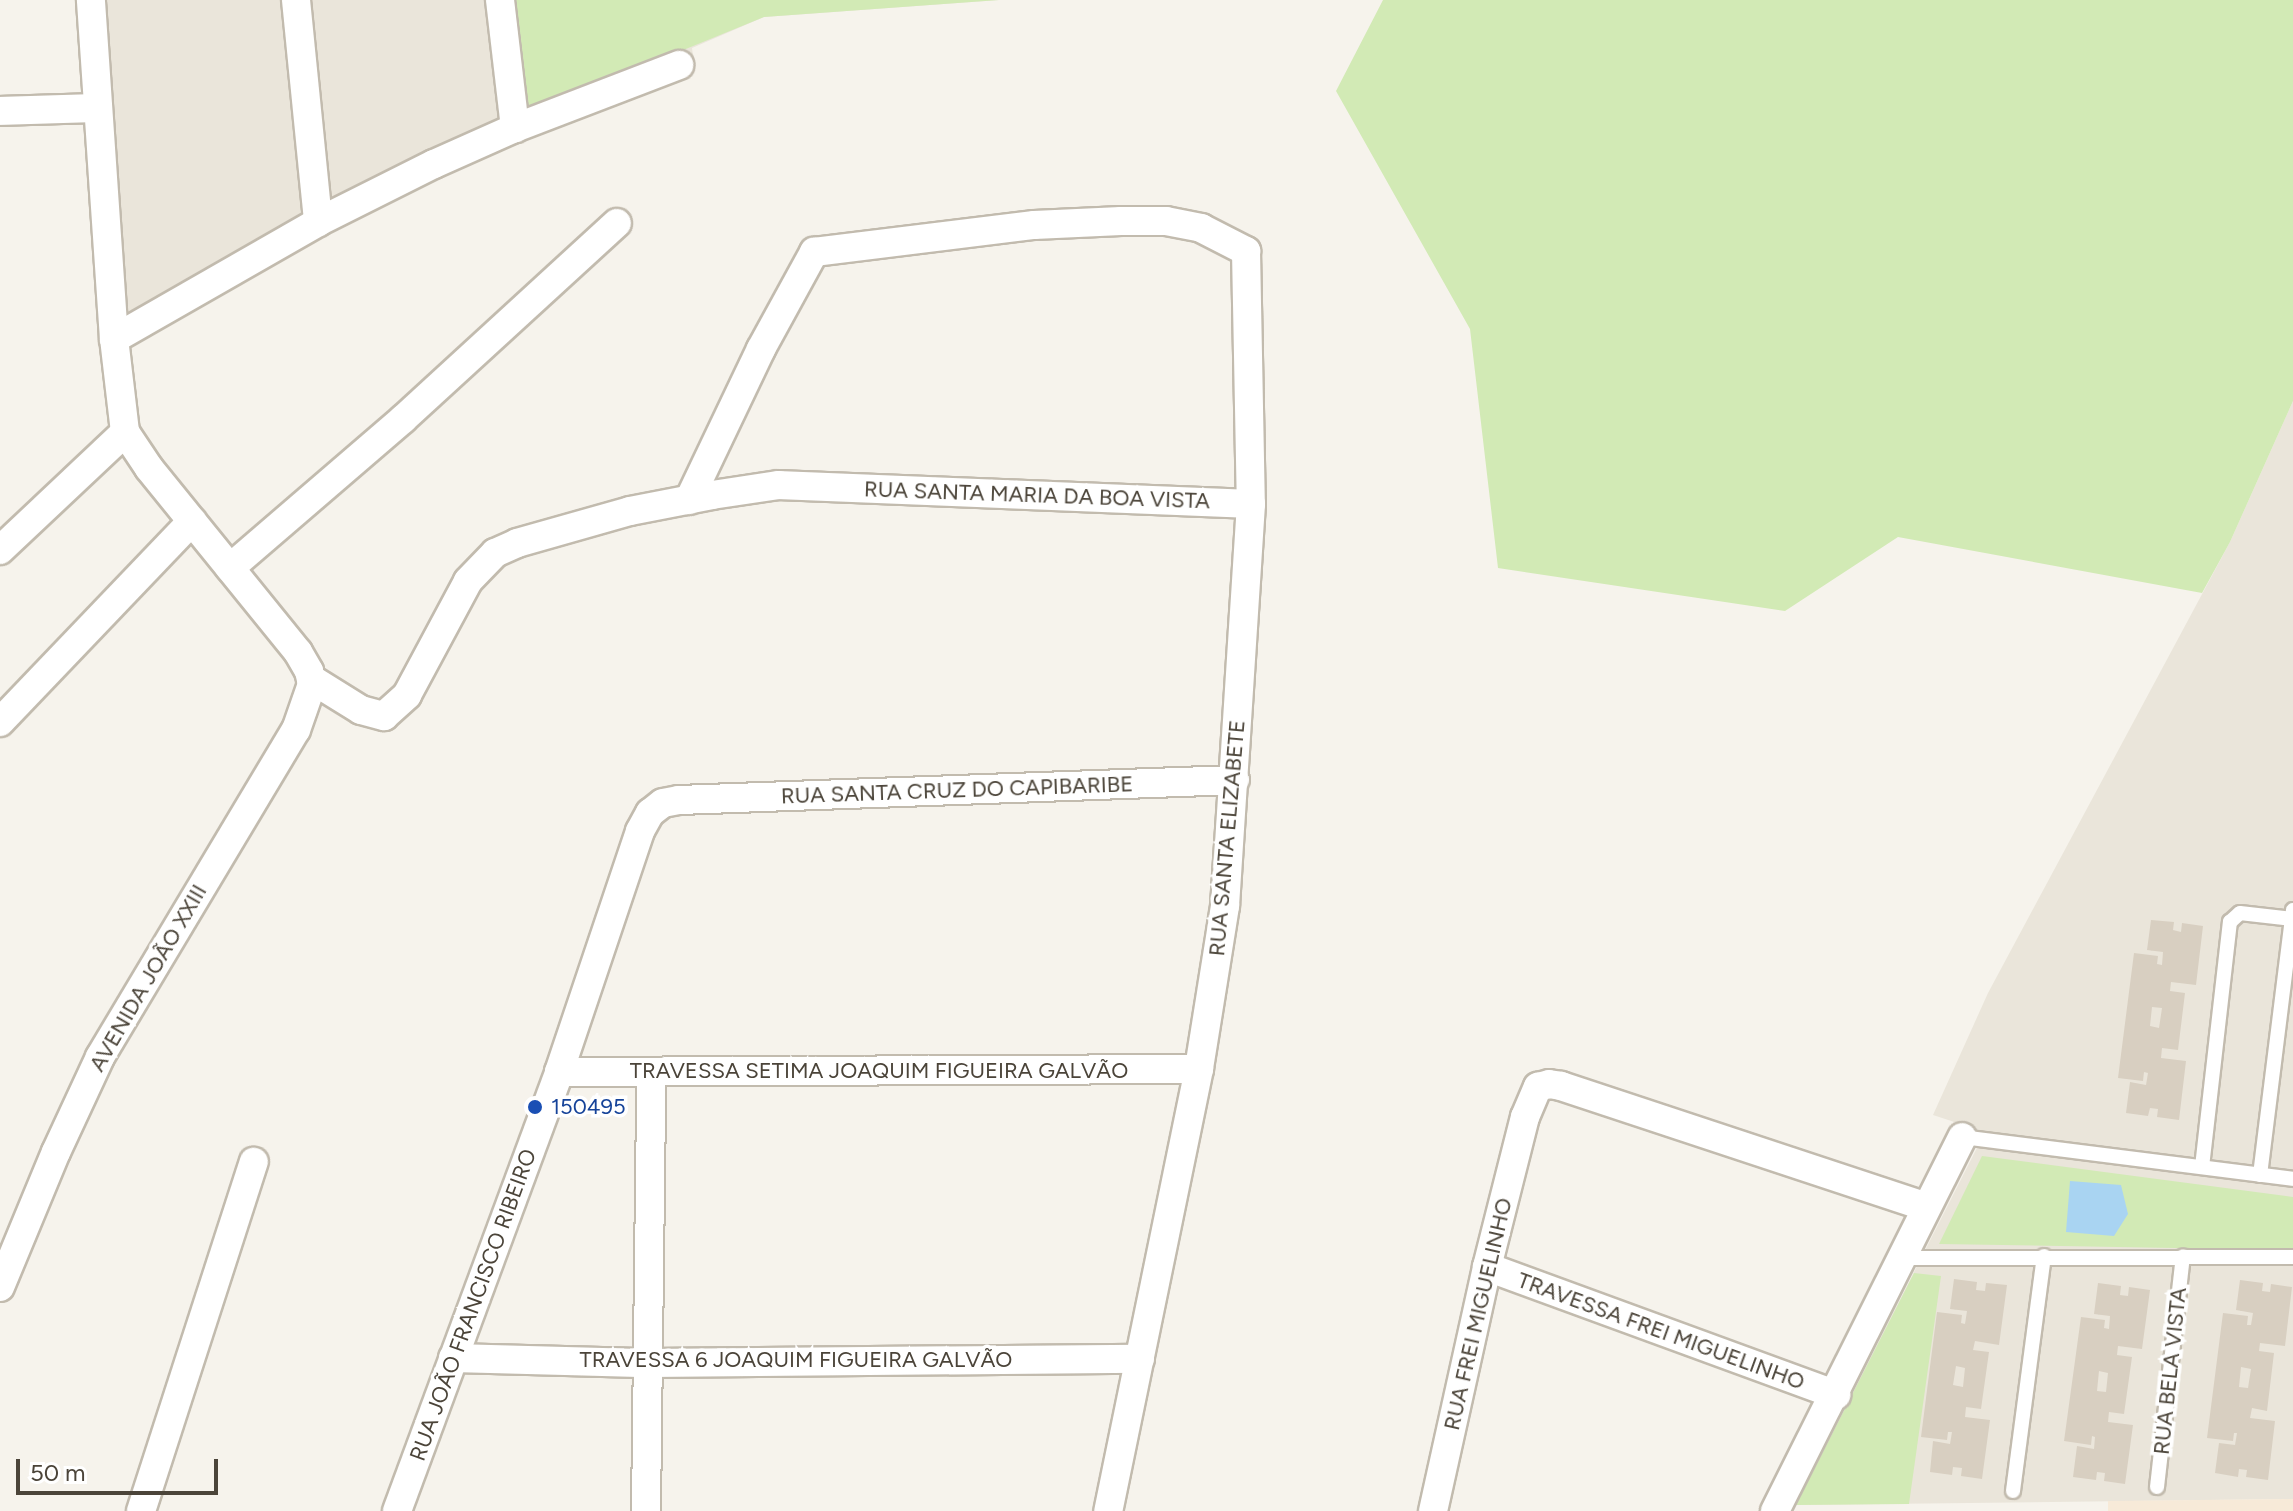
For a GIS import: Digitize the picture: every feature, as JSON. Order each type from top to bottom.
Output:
[{"type":"street","points":[[91,0],[114,339],[125,432],[298,652],[311,679]]},
{"type":"street","points":[[296,0],[318,222]]},
{"type":"street","points":[[500,0],[515,128]]},
{"type":"street","points":[[114,339],[318,222],[515,128],[679,65]]},
{"type":"street","points":[[0,111],[98,108]]},
{"type":"street","name":"RUA SANTA ELIZABETE","points":[[689,500],[761,349],[814,252],[1034,225],[1121,221],[1166,221],[1201,228],[1246,251],[1251,504],[1225,906],[1199,1069],[1108,1511]]},
{"type":"street","points":[[230,568],[403,419],[617,223]]},
{"type":"street","points":[[0,550],[125,432]]},
{"type":"street","name":"RUA SANTA MARIA DA BOA VISTA","points":[[311,679],[361,710],[384,716],[407,695],[468,581],[495,553],[517,543],[630,511],[689,500],[779,485],[1251,504]]},
{"type":"street","points":[[0,722],[192,521]]},
{"type":"street","name":"AVENIDA JOÃO XXIII","points":[[0,1287],[100,1057],[296,730],[309,702],[311,679]]},
{"type":"street","name":"RUA SANTA CRUZ DO CAPIBARIBE","points":[[679,800],[1235,780]]},
{"type":"street","name":"RUA JOÃO FRANCISCO RIBEIRO","points":[[397,1511],[559,1072],[640,831],[650,813],[663,803],[679,800]]},
{"type":"street","name":"TRAVESSA SETIMA JOAQUIM FIGUEIRA GALVÃO","points":[[559,1072],[1199,1069]]},
{"type":"street","points":[[646,1511],[651,1072]]},
{"type":"street","name":"RUA FREI MIGUELINHO","points":[[1433,1511],[1487,1267],[1525,1117],[1538,1087],[1549,1084],[1561,1086],[1924,1206]]},
{"type":"street","points":[[1775,1511],[1836,1395],[1924,1206],[1962,1137]]},
{"type":"street","points":[[141,1511],[254,1162]]},
{"type":"street","name":"TRAVESSA FREI MIGUELINHO","points":[[1487,1267],[1836,1395]]},
{"type":"street","name":"TRAVESSA 6 JOAQUIM FIGUEIRA GALVÃO","points":[[453,1358],[649,1363],[1140,1359]]},
{"type":"lane","points":[[2260,1175],[2293,910]]},
{"type":"lane","points":[[2202,1167],[2230,922],[2240,913],[2292,919]]},
{"type":"lane","points":[[1962,1137],[2293,1179]]},
{"type":"lane","points":[[2013,1491],[2044,1256]]},
{"type":"lane","name":"RUA BELA VISTA","points":[[2157,1487],[2183,1256]]},
{"type":"lane","points":[[1900,1258],[2293,1257]]},
{"type":"shaded area","points":[[79,0],[999,0],[764,17],[692,48],[695,71],[530,134],[102,341]]},
{"type":"shaded area","points":[[2293,401],[2293,1499],[1796,1505],[1985,1132],[1933,1115],[1988,993],[2230,542]]},
{"type":"shaded area","points":[[2293,1499],[2293,1511],[2108,1511],[2108,1501]]},
{"type":"green space","points":[[512,0],[999,0],[764,17],[527,114]]},
{"type":"green space","points":[[1383,0],[2293,0],[2293,401],[2230,542],[2202,593],[1898,537],[1785,611],[1498,568],[1470,329],[1336,91]]},
{"type":"green space","points":[[1982,1156],[2293,1197],[2293,1250],[1939,1244]]},
{"type":"green space","points":[[1914,1273],[1941,1276],[1909,1504],[1796,1505]]},
{"type":"water","points":[[2070,1181],[2121,1185],[2128,1214],[2114,1236],[2066,1232]]},
{"type":"building","points":[[2151,920],[2174,922],[2173,930],[2181,932],[2182,923],[2203,926],[2196,985],[2171,982],[2170,991],[2185,993],[2178,1050],[2162,1048],[2161,1058],[2186,1061],[2179,1120],[2157,1117],[2158,1109],[2150,1108],[2148,1116],[2126,1113],[2130,1082],[2146,1085],[2148,1073],[2144,1072],[2143,1081],[2118,1078],[2134,953],[2158,956],[2157,964],[2162,965],[2163,952],[2147,950]],"holes":[[[2152,1007],[2162,1008],[2159,1028],[2150,1026]]]},
{"type":"building","points":[[1954,1279],[1977,1282],[1976,1290],[1985,1291],[1986,1283],[2007,1285],[1999,1345],[1975,1341],[1973,1350],[1989,1352],[1981,1409],[1966,1407],[1965,1417],[1990,1420],[1982,1479],[1961,1476],[1962,1468],[1953,1467],[1952,1475],[1930,1472],[1933,1441],[1950,1444],[1952,1432],[1948,1432],[1947,1440],[1921,1437],[1937,1312],[1962,1315],[1961,1323],[1965,1324],[1967,1311],[1950,1309]],"holes":[[[1956,1366],[1965,1368],[1963,1387],[1953,1385]]]},
{"type":"building","points":[[2240,1280],[2263,1283],[2262,1291],[2270,1292],[2271,1284],[2292,1287],[2285,1346],[2260,1343],[2259,1351],[2274,1353],[2267,1411],[2252,1408],[2250,1418],[2275,1421],[2268,1480],[2246,1477],[2247,1470],[2239,1469],[2238,1477],[2215,1473],[2219,1443],[2235,1445],[2237,1433],[2234,1433],[2233,1441],[2207,1438],[2223,1313],[2248,1316],[2247,1325],[2251,1325],[2253,1313],[2236,1310]],"holes":[[[2241,1367],[2251,1369],[2248,1388],[2239,1387]]]},
{"type":"building","points":[[2098,1283],[2121,1286],[2120,1295],[2128,1296],[2129,1287],[2150,1290],[2142,1349],[2118,1346],[2117,1355],[2132,1357],[2124,1414],[2109,1412],[2108,1422],[2133,1425],[2125,1484],[2104,1481],[2105,1473],[2097,1472],[2096,1480],[2073,1477],[2077,1446],[2094,1449],[2095,1437],[2092,1436],[2091,1445],[2064,1441],[2081,1317],[2105,1320],[2104,1328],[2109,1329],[2110,1316],[2094,1314]],"holes":[[[2099,1371],[2108,1373],[2106,1392],[2097,1391]]]},
{"type":"place","name":"150495","points":[[535,1107]]}]
